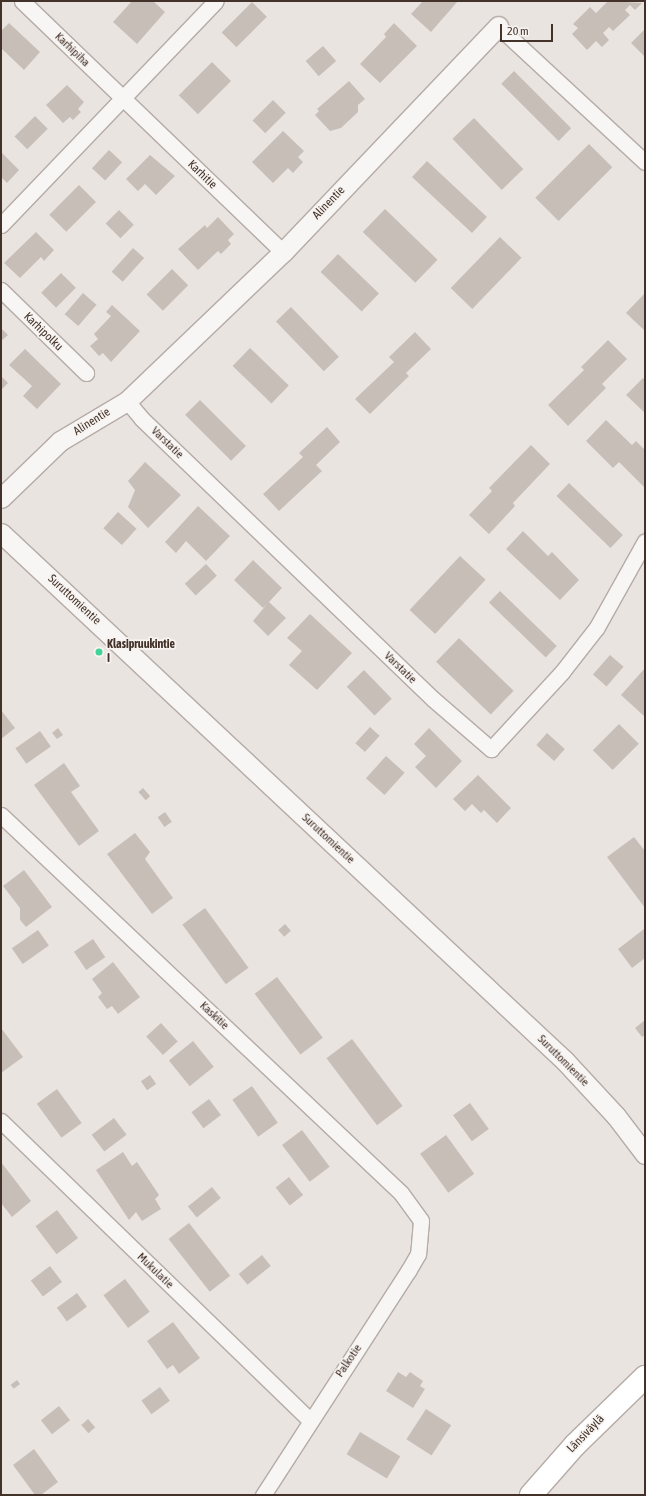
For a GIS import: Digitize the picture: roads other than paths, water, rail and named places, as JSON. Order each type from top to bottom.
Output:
[{"type":"main road","name":"Länsiväylä","points":[[531,1495],[575,1445],[645,1377]]},
{"type":"street","name":"Karhipiha","points":[[22,1],[122,98]]},
{"type":"street","points":[[1,225],[216,1]]},
{"type":"street","name":"Alinentie","points":[[1,498],[60,441],[127,401],[283,252],[498,26],[645,162]]},
{"type":"street","name":"Karhitie","points":[[122,98],[283,252]]},
{"type":"street","name":"Karhipolku","points":[[1,290],[86,373]]},
{"type":"street","name":"Varstatie","points":[[127,401],[142,419],[432,699],[491,749],[562,672],[597,627],[645,540]]},
{"type":"street","name":"Suruttomientie","points":[[1,533],[565,1061],[616,1116],[645,1154]]},
{"type":"street","name":"Kaskitie","points":[[1,814],[401,1193],[421,1221]]},
{"type":"street","name":"Mukulatie","points":[[1,1121],[310,1420]]},
{"type":"street","name":"Palkotie","points":[[263,1495],[310,1420],[408,1272],[418,1254],[421,1221]]},
{"type":"place","name":"Klasipruukintie I","points":[[99,652]]}]
